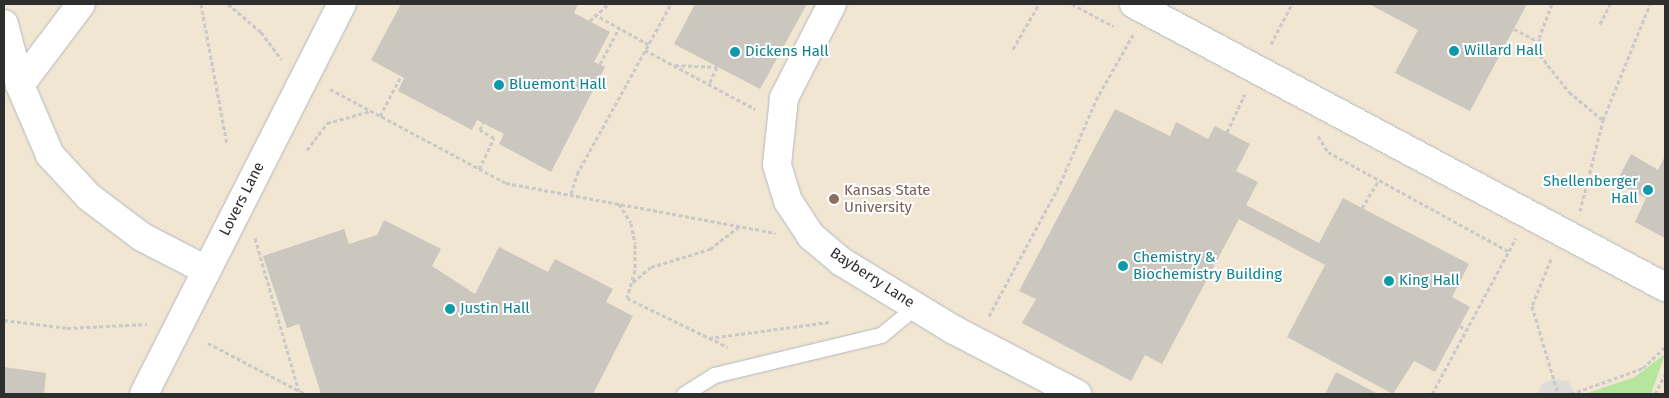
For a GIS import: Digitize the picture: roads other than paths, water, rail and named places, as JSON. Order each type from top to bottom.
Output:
[{"type":"street","points":[[20,85],[81,4]]},
{"type":"street","name":"Lovers Lane","points":[[144,394],[342,4]]},
{"type":"street","name":"Bayberry Lane","points":[[832,4],[784,98],[777,165],[788,201],[811,236],[842,262],[915,307],[1077,394]]},
{"type":"street","points":[[1140,7],[1665,287]]},
{"type":"street","points":[[4,24],[20,85],[50,155],[89,197],[142,237],[206,270]]},
{"type":"lane","points":[[684,394],[714,375],[881,335],[915,307]]},
{"type":"place","name":"Willard Hall","points":[[1454,51]]},
{"type":"place","name":"Dickens Hall","points":[[735,52]]},
{"type":"place","name":"Bluemont Hall","points":[[499,85]]},
{"type":"place","name":"Shellenberger Hall","points":[[1648,190]]},
{"type":"place","name":"Kansas State University","points":[[834,199]]},
{"type":"place","name":"Chemistry & Biochemistry Building","points":[[1123,266]]},
{"type":"place","name":"King Hall","points":[[1389,281]]},
{"type":"place","name":"Justin Hall","points":[[450,309]]}]
